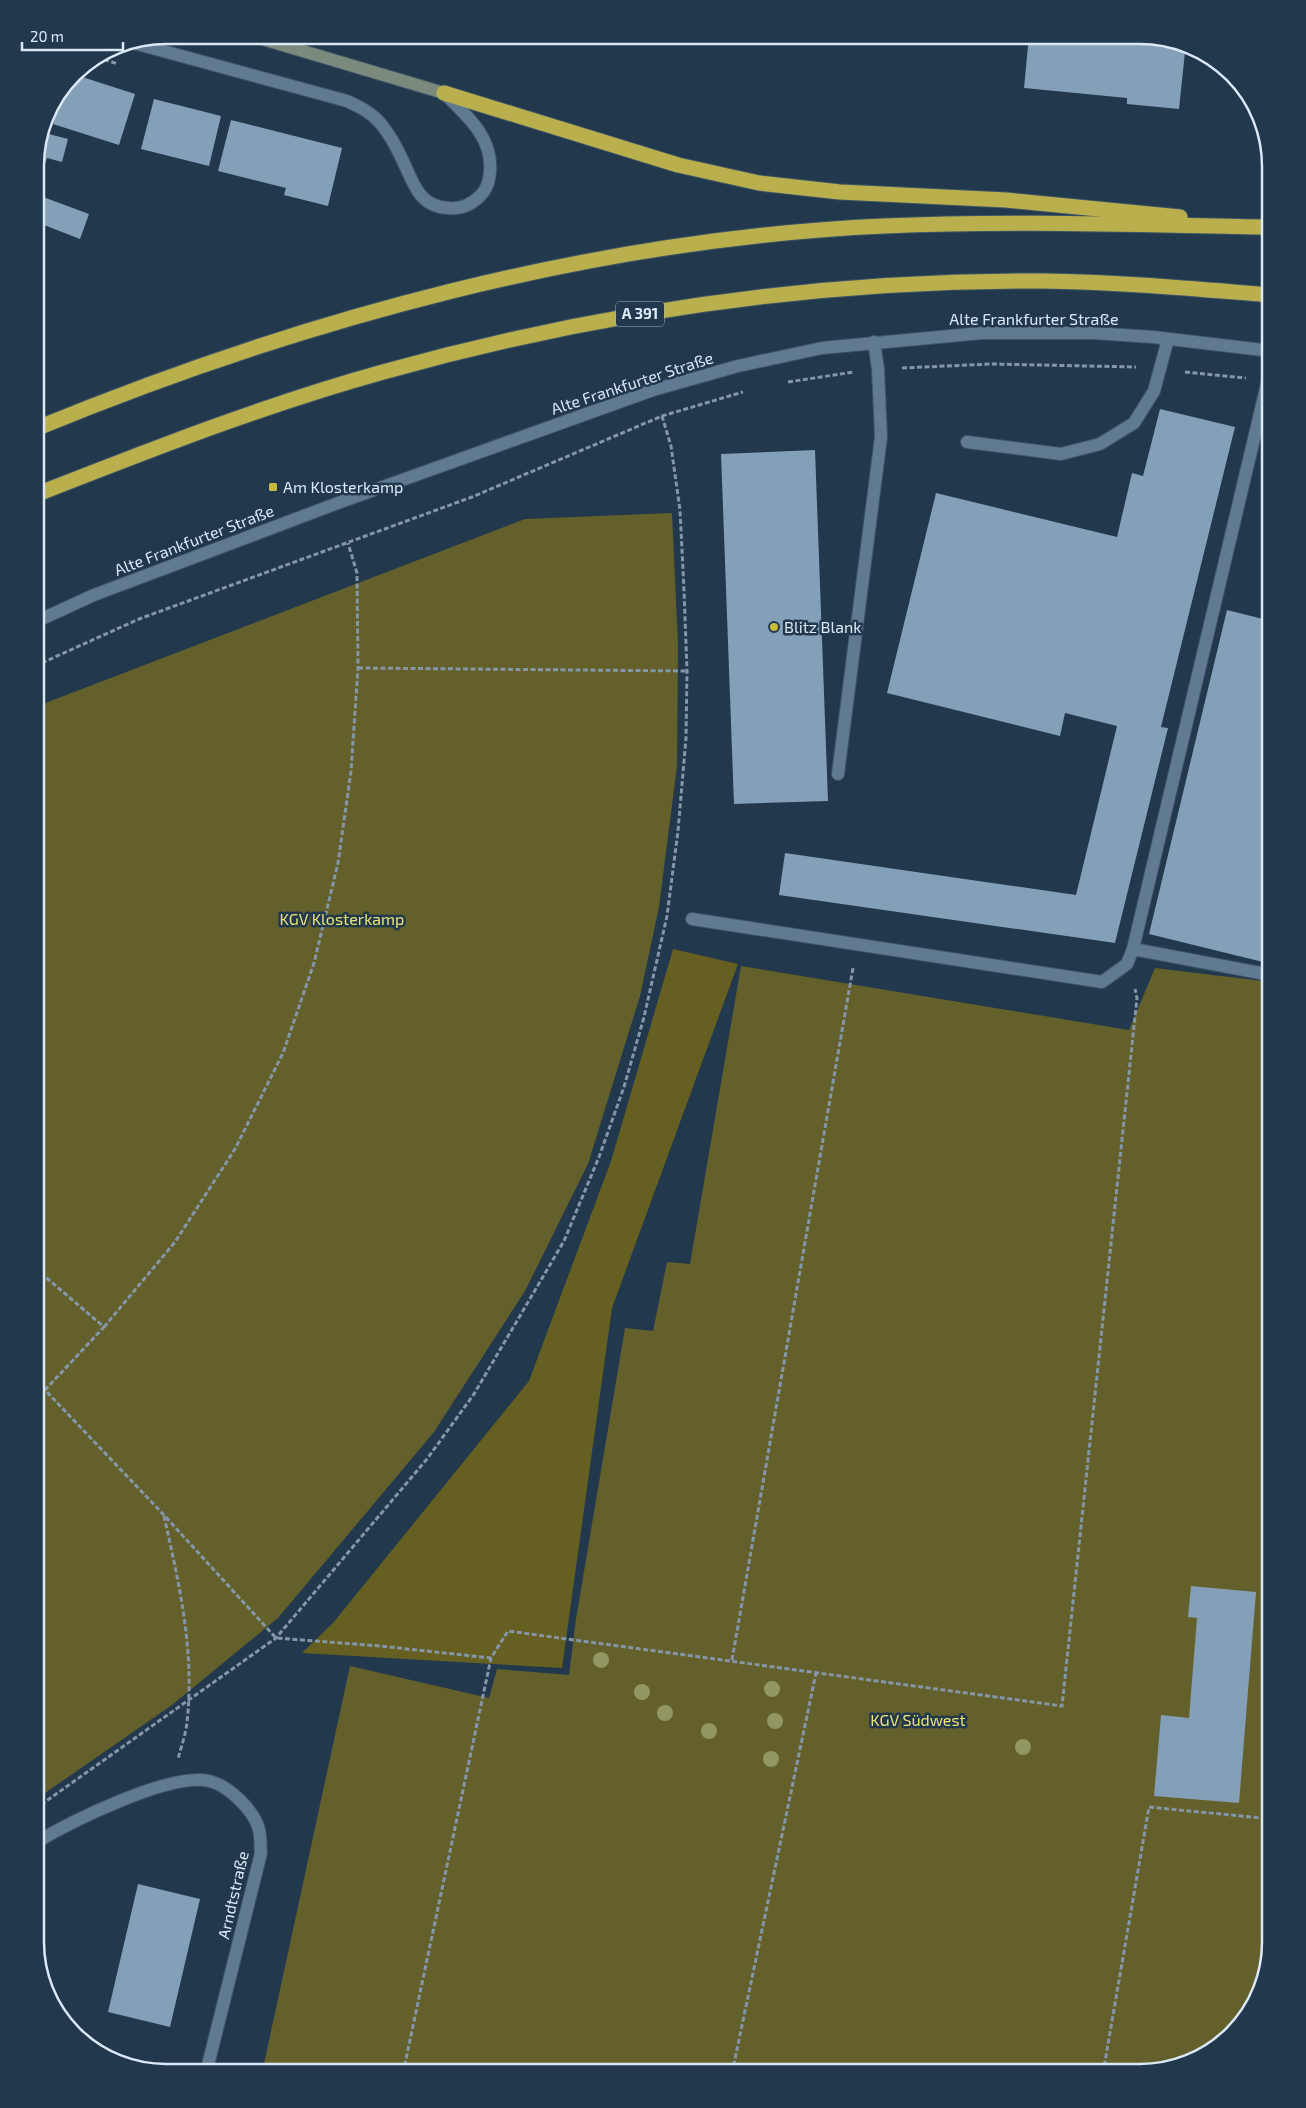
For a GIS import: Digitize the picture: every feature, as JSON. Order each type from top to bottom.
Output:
[{"type":"highway","points":[[444,93],[678,165],[758,184],[840,192],[1006,200],[1262,226]]},
{"type":"highway","points":[[44,425],[138,388],[322,326],[460,290],[566,266],[665,248],[818,230],[892,225],[991,222],[1262,227]]},
{"type":"highway","name":"A 391","points":[[44,491],[191,434],[269,407],[383,372],[556,330],[647,312],[735,300],[828,291],[962,283],[1042,281],[1160,286],[1262,295]]},
{"type":"main road","points":[[279,44],[444,93]]},
{"type":"street","points":[[144,46],[347,101],[359,107],[370,113],[390,137],[416,190],[422,198],[431,205],[452,208],[462,207],[485,191],[490,180],[490,156],[475,124],[444,93]]},
{"type":"street","name":"Alte Frankfurter Straße","points":[[44,618],[94,595],[204,553],[653,390],[738,366],[822,348],[992,333],[1093,333],[1168,339],[1262,350]]},
{"type":"street","points":[[967,442],[1061,454],[1100,444],[1134,423],[1154,391],[1168,339]]},
{"type":"street","points":[[838,774],[881,437],[878,369],[874,342]]},
{"type":"street","points":[[692,919],[1102,982],[1127,964],[1133,949],[1262,408]]},
{"type":"street","points":[[1133,949],[1262,973]]},
{"type":"street","name":"Arndtstraße","points":[[44,1838],[104,1808],[176,1782],[209,1781],[232,1791],[248,1811],[259,1829],[261,1853],[208,2064]]},
{"type":"path","points":[[783,383],[878,369],[991,364],[1118,366],[1161,370],[1262,374]]},
{"type":"path","points":[[44,662],[139,619],[472,497],[662,416],[746,391]]},
{"type":"path","points":[[44,1802],[276,1638],[427,1459],[474,1394],[564,1241],[599,1157],[624,1087],[644,1017],[667,916],[678,831],[685,748],[687,670],[680,510],[671,446],[662,416]]},
{"type":"path","points":[[348,543],[356,572],[358,668],[351,771],[338,863],[314,963],[283,1052],[235,1149],[175,1242],[104,1327],[45,1390],[163,1514],[276,1638],[380,1646],[491,1658]]},
{"type":"path","points":[[358,668],[687,670]]},
{"type":"path","points":[[732,1660],[857,943]]},
{"type":"path","points":[[405,2064],[491,1658],[508,1631],[1062,1706],[1137,998],[1127,964]]},
{"type":"path","points":[[44,1276],[104,1327]]},
{"type":"path","points":[[163,1514],[182,1594],[188,1657],[187,1723],[178,1759],[176,1782]]},
{"type":"path","points":[[734,2064],[816,1673]]},
{"type":"path","points":[[1105,2064],[1149,1807],[1262,1818]]},
{"type":"green space","name":"KGV Klosterkamp","points":[[672,513],[678,645],[677,766],[659,907],[640,996],[588,1164],[525,1291],[434,1432],[278,1618],[172,1705],[44,1794],[44,704],[525,519]]},
{"type":"green space","name":"KGV Südwest","points":[[741,966],[1129,1030],[1155,968],[1262,981],[1262,1942],[1258,1974],[1246,2003],[1232,2023],[1208,2044],[1194,2052],[1172,2060],[1140,2064],[264,2064],[350,1666],[489,1698],[497,1669],[569,1675],[576,1619],[625,1328],[653,1331],[667,1262],[690,1264]]},
{"type":"shaded area","points":[[673,949],[738,964],[612,1308],[562,1668],[302,1653],[333,1623],[529,1381],[611,1161]]},
{"type":"building","points":[[1028,44],[1148,44],[1185,52],[1179,109],[1127,104],[1127,98],[1024,88]]},
{"type":"building","points":[[82,77],[135,94],[119,145],[53,124],[57,110],[64,98]]},
{"type":"building","points":[[154,99],[221,116],[209,166],[141,149]]},
{"type":"building","points":[[231,120],[342,148],[328,206],[284,195],[286,188],[218,171]]},
{"type":"building","points":[[48,134],[68,139],[62,162],[47,158],[44,166]]},
{"type":"building","points":[[44,197],[89,214],[80,239],[44,225]]},
{"type":"building","points":[[1160,409],[1235,427],[1161,727],[1168,728],[1115,943],[779,895],[785,853],[1076,895],[1117,726],[1065,713],[1060,736],[887,693],[936,493],[1117,537],[1132,473],[1143,476]]},
{"type":"building","name":"Blitz Blank","points":[[815,450],[828,801],[734,804],[721,454]]},
{"type":"building","points":[[1227,610],[1262,619],[1262,962],[1149,934]]},
{"type":"building","points":[[1191,1586],[1256,1592],[1239,1803],[1154,1796],[1161,1715],[1189,1718],[1197,1618],[1188,1617]]},
{"type":"building","points":[[138,1884],[200,1899],[170,2027],[108,2012]]},
{"type":"place","name":"Am Klosterkamp","points":[[273,487]]},
{"type":"place","name":"Blitz Blank","points":[[774,627]]}]
